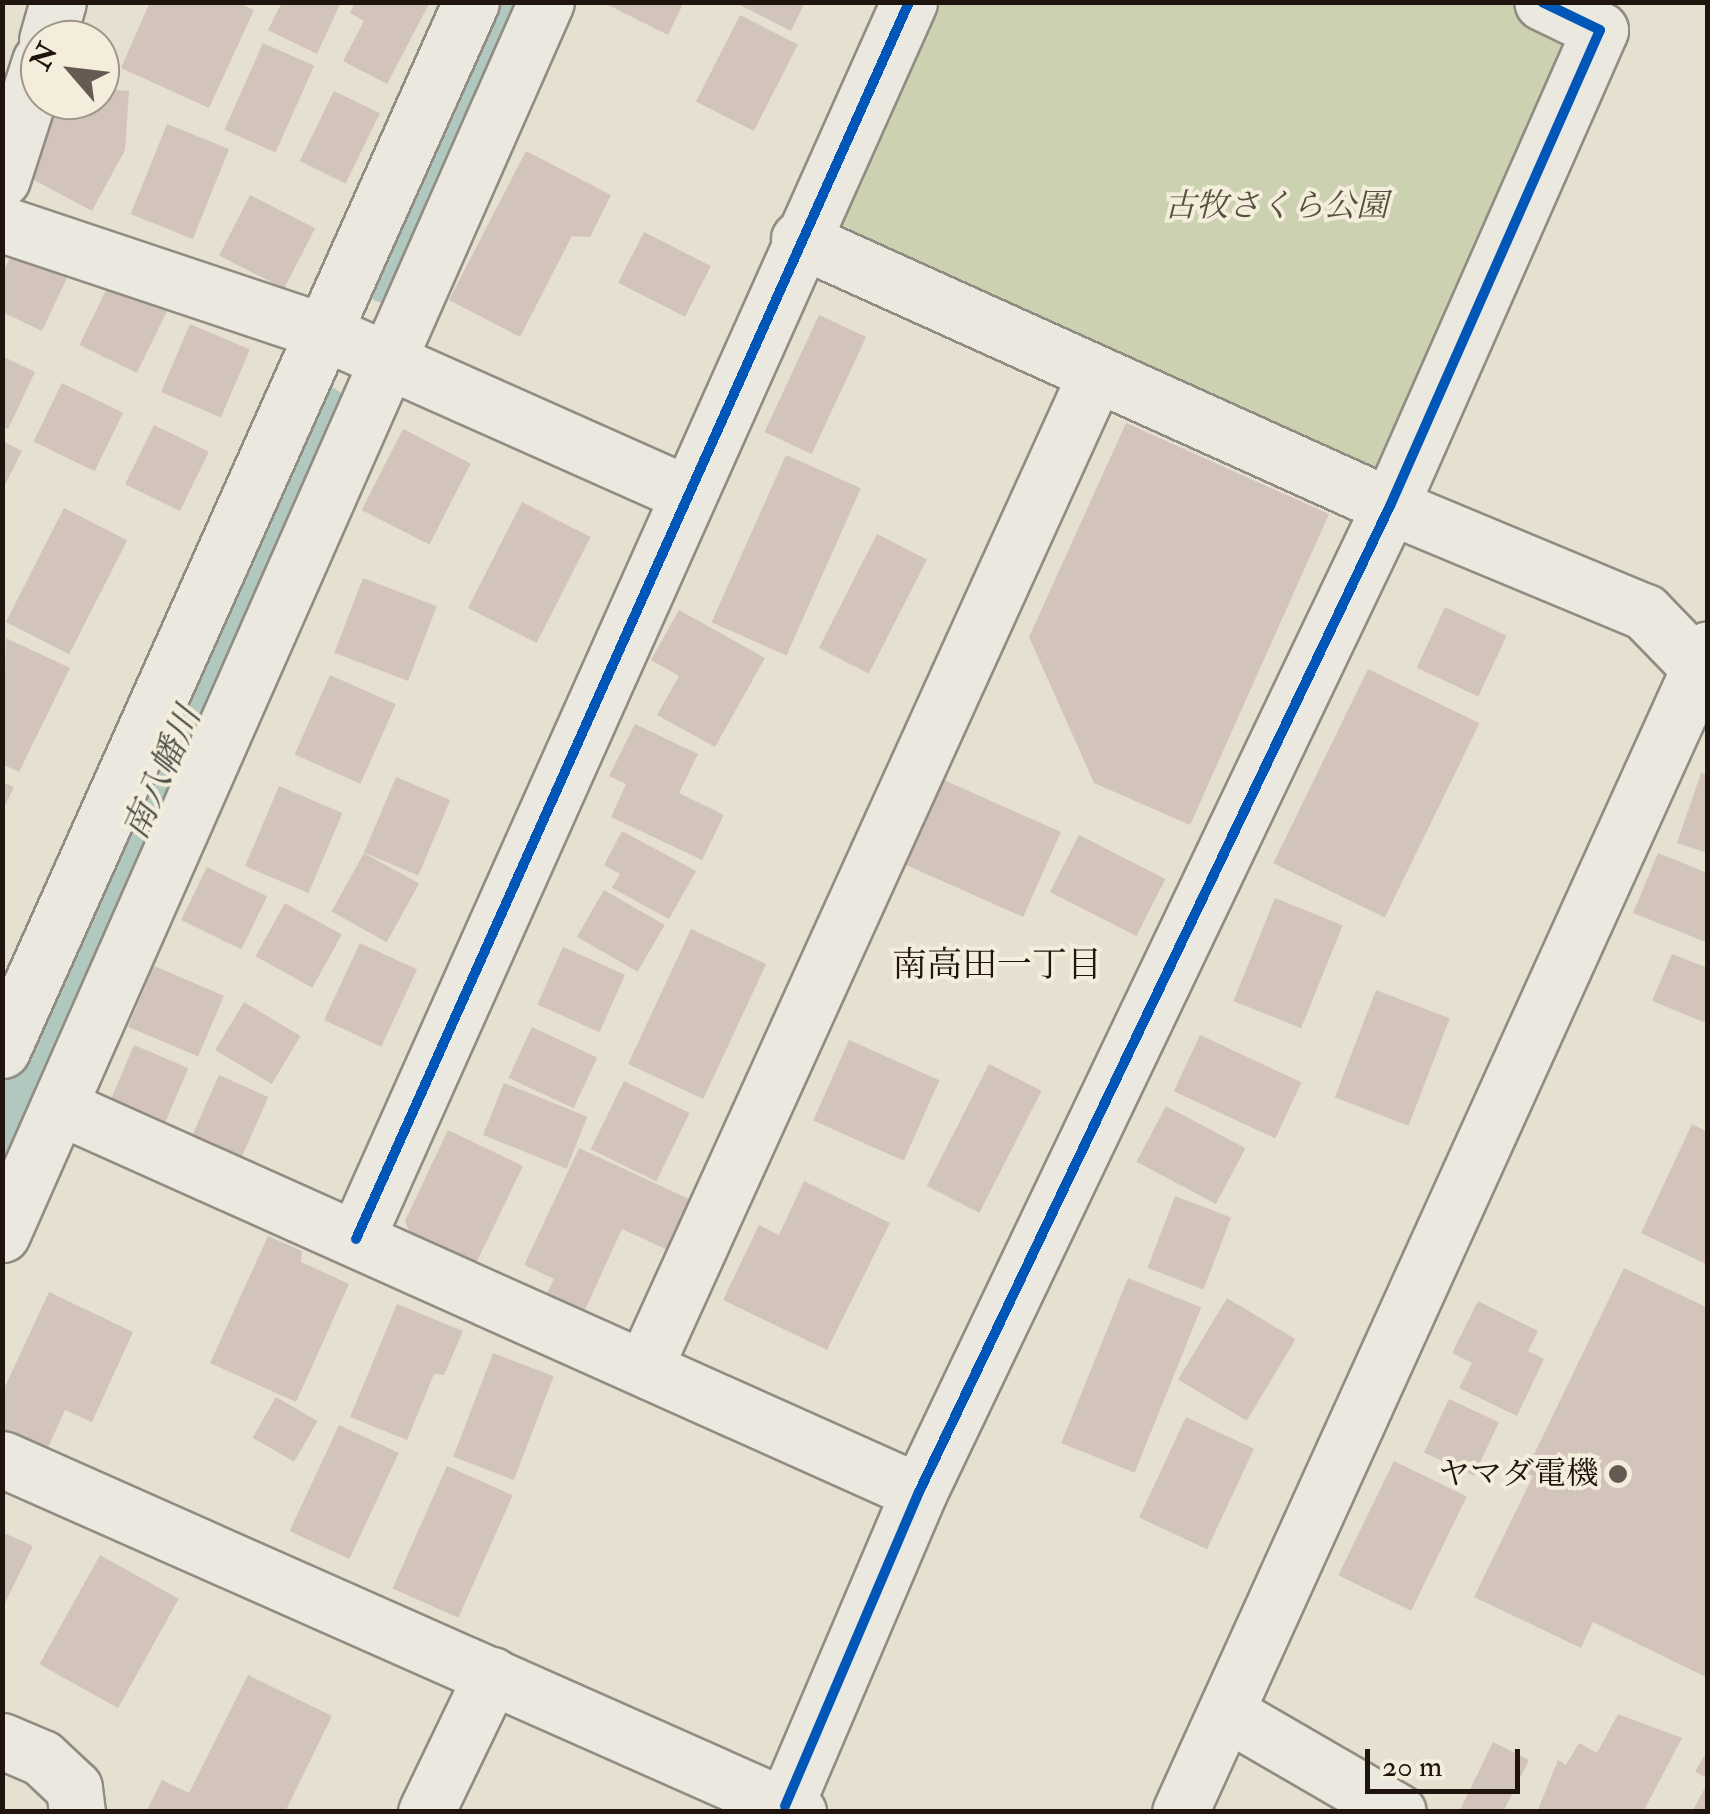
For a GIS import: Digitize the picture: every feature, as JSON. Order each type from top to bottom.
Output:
[{"type":"street","points":[[2,1050],[471,2]]},
{"type":"street","points":[[2,1234],[546,2]]},
{"type":"street","points":[[356,1239],[686,493],[909,2]]},
{"type":"street","points":[[2,1459],[791,1809],[918,1492],[1390,506],[1600,30],[1542,2]]},
{"type":"street","points":[[2,179],[21,120]]},
{"type":"street","points":[[2,224],[324,332],[686,493]]},
{"type":"street","points":[[800,239],[1390,506],[1645,612],[1704,666],[1180,1812]]},
{"type":"street","points":[[644,1368],[1096,374]]},
{"type":"street","points":[[60,1107],[918,1492]]},
{"type":"street","points":[[426,1812],[492,1674]]},
{"type":"street","points":[[1228,1714],[1398,1812]]},
{"type":"street","points":[[2,1741],[53,1768],[74,1788],[77,1812]]},
{"type":"green space","name":"古牧さくら公園","points":[[1538,2],[1600,30],[1390,506],[799,239],[909,3]]},
{"type":"building","points":[[150,2],[237,2],[254,10],[209,108],[121,68]]},
{"type":"building","points":[[282,2],[341,2],[317,54],[268,30]]},
{"type":"building","points":[[355,2],[430,2],[387,84],[343,61],[364,21],[350,13]]},
{"type":"building","points":[[602,2],[684,2],[668,35]]},
{"type":"building","points":[[734,2],[805,2],[791,31]]},
{"type":"building","points":[[740,15],[798,45],[754,131],[696,101]]},
{"type":"building","points":[[263,43],[314,66],[276,153],[224,130]]},
{"type":"building","points":[[120,90],[129,91],[125,150],[92,211],[23,174],[52,120],[120,120]]},
{"type":"building","points":[[334,91],[380,113],[346,183],[300,161]]},
{"type":"building","points":[[167,124],[229,149],[193,239],[131,214]]},
{"type":"building","points":[[526,151],[611,195],[590,237],[572,236],[520,337],[449,300]]},
{"type":"building","points":[[250,195],[315,228],[284,289],[219,256]]},
{"type":"building","points":[[644,232],[711,266],[685,317],[618,283]]},
{"type":"building","points":[[19,240],[73,265],[42,331],[2,312],[2,274]]},
{"type":"building","points":[[110,282],[168,310],[137,373],[79,345]]},
{"type":"building","points":[[819,315],[866,337],[812,454],[764,432]]},
{"type":"building","points":[[190,324],[250,349],[221,418],[161,392]]},
{"type":"building","points":[[2,356],[35,372],[8,429],[2,427]]},
{"type":"building","points":[[62,383],[123,413],[95,471],[34,441]]},
{"type":"building","points":[[1126,423],[1329,514],[1190,825],[1094,783],[1029,637]]},
{"type":"building","points":[[154,425],[209,452],[180,511],[125,484]]},
{"type":"building","points":[[403,429],[471,464],[429,545],[362,510]]},
{"type":"building","points":[[2,441],[22,451],[2,491]]},
{"type":"building","points":[[786,455],[861,488],[786,656],[712,622]]},
{"type":"building","points":[[522,502],[591,537],[537,643],[468,608]]},
{"type":"building","points":[[64,508],[127,540],[69,654],[6,622]]},
{"type":"building","points":[[877,534],[927,559],[869,673],[819,648]]},
{"type":"building","points":[[363,578],[437,606],[408,681],[334,653]]},
{"type":"building","points":[[1445,607],[1507,636],[1478,696],[1417,668]]},
{"type":"building","points":[[679,610],[765,658],[715,747],[657,715],[679,676],[651,660]]},
{"type":"building","points":[[6,638],[70,668],[19,772],[2,764]]},
{"type":"building","points":[[1368,669],[1479,723],[1385,917],[1273,863]]},
{"type":"building","points":[[330,675],[396,704],[360,784],[295,754]]},
{"type":"building","points":[[635,724],[698,754],[679,793],[724,815],[702,860],[611,817],[626,784],[609,776]]},
{"type":"building","points":[[1701,773],[1708,775],[1708,853],[1677,843]]},
{"type":"building","points":[[396,777],[450,800],[418,876],[364,852]]},
{"type":"building","points":[[944,780],[1061,832],[1023,917],[906,865]]},
{"type":"building","points":[[2,782],[14,787],[2,812]]},
{"type":"building","points":[[279,786],[343,813],[309,893],[245,866]]},
{"type":"building","points":[[622,831],[696,871],[669,919],[612,888],[620,874],[604,865]]},
{"type":"building","points":[[1079,835],[1165,879],[1136,936],[1050,892]]},
{"type":"building","points":[[364,853],[419,884],[387,942],[332,912]]},
{"type":"building","points":[[1658,853],[1708,873],[1708,943],[1633,913]]},
{"type":"building","points":[[207,867],[267,896],[241,949],[181,920]]},
{"type":"building","points":[[604,890],[665,925],[638,972],[577,937]]},
{"type":"building","points":[[1275,898],[1343,925],[1301,1028],[1233,1001]]},
{"type":"building","points":[[285,903],[342,935],[312,988],[255,956]]},
{"type":"building","points":[[691,929],[766,964],[703,1099],[628,1064]]},
{"type":"building","points":[[360,943],[417,970],[381,1047],[324,1020]]},
{"type":"building","points":[[563,947],[625,975],[599,1032],[537,1005]]},
{"type":"building","points":[[1672,954],[1708,968],[1708,1024],[1652,1001]]},
{"type":"building","points":[[154,966],[224,996],[198,1056],[128,1027]]},
{"type":"building","points":[[1376,990],[1450,1018],[1409,1126],[1335,1097]]},
{"type":"building","points":[[244,1002],[301,1036],[272,1084],[215,1050]]},
{"type":"building","points":[[532,1027],[597,1057],[574,1108],[508,1078]]},
{"type":"building","points":[[1200,1035],[1302,1082],[1275,1139],[1174,1091]]},
{"type":"building","points":[[849,1040],[939,1080],[904,1161],[813,1120]]},
{"type":"building","points":[[134,1045],[188,1068],[161,1133],[106,1110]]},
{"type":"building","points":[[989,1064],[1042,1091],[979,1213],[927,1186]]},
{"type":"building","points":[[219,1075],[268,1097],[236,1169],[187,1147]]},
{"type":"building","points":[[624,1081],[690,1113],[656,1181],[591,1149]]},
{"type":"building","points":[[504,1083],[587,1117],[566,1169],[483,1135]]},
{"type":"building","points":[[1166,1106],[1245,1148],[1216,1204],[1136,1162]]},
{"type":"building","points":[[1692,1124],[1708,1132],[1708,1265],[1641,1233]]},
{"type":"building","points":[[448,1130],[523,1166],[466,1284],[420,1262],[405,1221]]},
{"type":"building","points":[[579,1148],[702,1205],[678,1255],[622,1229],[584,1312],[546,1295],[554,1279],[524,1265]]},
{"type":"building","points":[[804,1181],[890,1223],[827,1350],[723,1300],[759,1225],[779,1235]]},
{"type":"building","points":[[1175,1196],[1231,1218],[1203,1289],[1147,1268]]},
{"type":"building","points":[[268,1236],[302,1251],[301,1262],[349,1284],[296,1402],[210,1363]]},
{"type":"building","name":"ヤマダ電機","points":[[1624,1268],[1708,1308],[1708,1678],[1593,1622],[1581,1648],[1474,1597],[1533,1476],[1525,1473]]},
{"type":"building","points":[[1128,1278],[1201,1308],[1135,1473],[1061,1443]]},
{"type":"building","points":[[49,1292],[133,1332],[92,1422],[65,1410],[44,1456],[2,1437],[2,1393]]},
{"type":"building","points":[[1227,1298],[1296,1339],[1247,1421],[1178,1379]]},
{"type":"building","points":[[1478,1301],[1538,1331],[1528,1351],[1544,1359],[1517,1416],[1459,1388],[1472,1363],[1452,1353]]},
{"type":"building","points":[[397,1304],[463,1331],[444,1375],[434,1374],[407,1440],[350,1417]]},
{"type":"building","points":[[493,1353],[554,1376],[514,1480],[453,1457]]},
{"type":"building","points":[[276,1397],[318,1421],[294,1462],[252,1438]]},
{"type":"building","points":[[1449,1399],[1499,1422],[1474,1476],[1424,1452]]},
{"type":"building","points":[[1186,1417],[1254,1449],[1207,1549],[1139,1518]]},
{"type":"building","points":[[339,1425],[399,1453],[349,1559],[290,1531]]},
{"type":"building","points":[[1394,1461],[1467,1497],[1411,1611],[1338,1575]]},
{"type":"building","points":[[447,1466],[513,1495],[458,1618],[392,1588]]},
{"type":"building","points":[[2,1532],[33,1546],[2,1609]]},
{"type":"building","points":[[100,1555],[179,1599],[118,1708],[39,1664]]},
{"type":"building","points":[[248,1675],[332,1716],[285,1812],[146,1812],[162,1780],[189,1793]]},
{"type":"building","points":[[1618,1714],[1682,1738],[1643,1812],[1537,1812],[1558,1760],[1566,1765],[1579,1743],[1597,1753]]},
{"type":"building","points":[[1493,1742],[1529,1760],[1503,1812],[1459,1812]]},
{"type":"building","points":[[1704,1756],[1708,1757],[1708,1778],[1695,1772]]},
{"type":"building","points":[[1708,1782],[1708,1812],[1692,1812]]},
{"type":"waterway","name":"南八幡川","points":[[386,275],[506,2]]},
{"type":"waterway","name":"南八幡川","points":[[2,1133],[322,413]]},
{"type":"cycle path","points":[[356,1239],[909,2]]},
{"type":"cycle path","points":[[785,1806],[919,1492],[1390,506],[1600,30],[1542,2]]},
{"type":"place","name":"ヤマダ電機","points":[[1618,1474]]},
{"type":"district","name":"南高田一丁目","points":[[997,965]]}]
